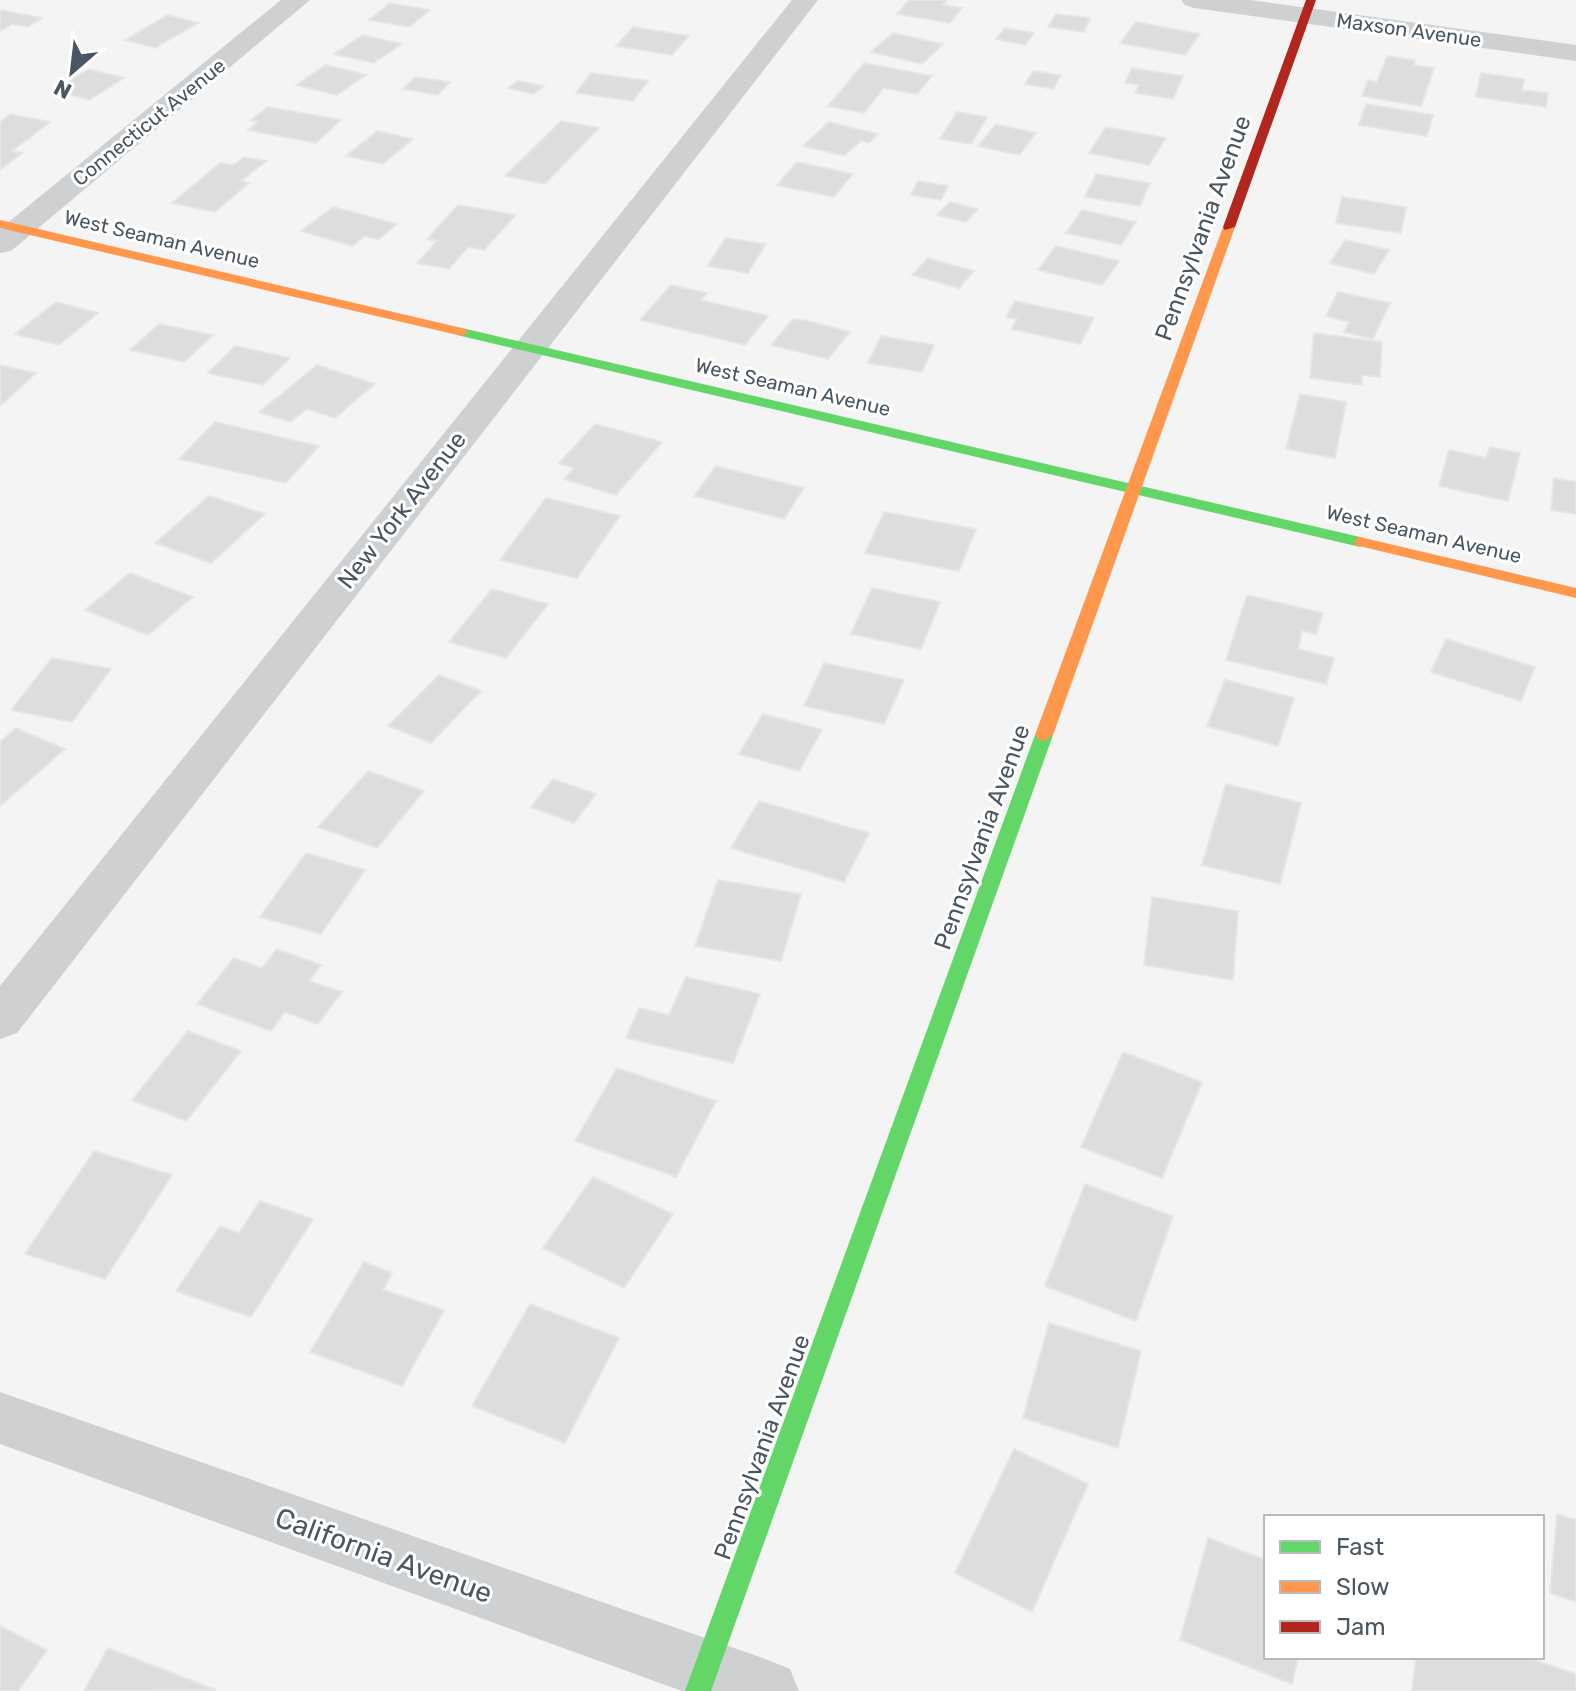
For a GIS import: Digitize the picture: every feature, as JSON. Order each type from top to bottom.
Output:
[{"type":"street","name":"Connecticut Avenue","points":[[6,232],[297,0]]},
{"type":"street","name":"New York Avenue","points":[[0,1020],[805,0]]},
{"type":"street","name":"Maxson Avenue","points":[[1194,0],[1308,8],[1576,53]]},
{"type":"street","name":"Pennsylvania Avenue","points":[[703,1680],[1308,8]]},
{"type":"street","name":"West Seaman Avenue","points":[[6,232],[530,348],[1576,593]]},
{"type":"street","name":"California Avenue","points":[[0,1418],[703,1680],[768,1691]]},
{"type":"building","points":[[909,0],[947,0],[943,5],[962,8],[950,23],[897,14]]},
{"type":"building","points":[[390,3],[430,10],[409,27],[369,20]]},
{"type":"building","points":[[0,10],[42,18],[28,27],[12,24],[0,31]]},
{"type":"building","points":[[1056,14],[1090,18],[1084,32],[1048,27]]},
{"type":"building","points":[[168,15],[198,23],[155,48],[125,40]]},
{"type":"building","points":[[1136,22],[1200,34],[1185,55],[1120,43]]},
{"type":"building","points":[[633,27],[689,36],[672,55],[616,46]]},
{"type":"building","points":[[1005,28],[1034,33],[1025,45],[996,39]]},
{"type":"building","points":[[893,33],[943,44],[922,64],[871,52]]},
{"type":"building","points":[[363,35],[401,44],[374,63],[334,54]]},
{"type":"building","points":[[1387,56],[1415,60],[1414,65],[1434,68],[1421,106],[1362,96],[1368,80],[1377,82]]},
{"type":"building","points":[[864,63],[932,76],[917,94],[884,88],[864,113],[828,106]]},
{"type":"building","points":[[326,65],[366,75],[337,95],[296,85]]},
{"type":"building","points":[[1132,68],[1183,76],[1173,99],[1135,93],[1139,85],[1125,83]]},
{"type":"building","points":[[89,69],[124,78],[89,100],[53,90]]},
{"type":"building","points":[[1033,71],[1061,75],[1053,89],[1025,84]]},
{"type":"building","points":[[591,73],[648,81],[633,101],[576,93]]},
{"type":"building","points":[[1481,73],[1524,79],[1522,90],[1548,93],[1546,107],[1476,97]]},
{"type":"building","points":[[415,77],[450,82],[438,95],[403,89]]},
{"type":"building","points":[[518,81],[544,86],[534,94],[508,88]]},
{"type":"building","points":[[1366,104],[1433,115],[1427,136],[1359,125]]},
{"type":"building","points":[[268,107],[341,120],[316,143],[248,130],[258,122],[251,120]]},
{"type":"building","points":[[957,112],[987,117],[971,144],[940,139]]},
{"type":"building","points":[[10,114],[50,122],[12,151],[22,153],[0,170],[0,122]]},
{"type":"building","points":[[561,121],[599,128],[545,184],[505,176]]},
{"type":"building","points":[[829,122],[878,134],[869,143],[861,141],[844,156],[803,146]]},
{"type":"building","points":[[996,124],[1036,133],[1019,155],[978,146]]},
{"type":"building","points":[[1106,127],[1166,138],[1149,165],[1089,153]]},
{"type":"building","points":[[377,131],[413,139],[383,164],[346,156]]},
{"type":"building","points":[[244,157],[266,161],[241,181],[249,183],[215,212],[172,203],[220,163],[234,165]]},
{"type":"building","points":[[797,162],[853,174],[834,197],[777,185]]},
{"type":"building","points":[[1096,174],[1150,183],[1140,206],[1085,197]]},
{"type":"building","points":[[918,181],[948,186],[941,200],[911,195]]},
{"type":"building","points":[[1342,197],[1406,207],[1401,233],[1336,223]]},
{"type":"building","points":[[950,202],[978,209],[966,222],[937,215]]},
{"type":"building","points":[[458,205],[516,215],[484,250],[468,247],[449,269],[417,263],[437,241],[427,239]]},
{"type":"building","points":[[333,207],[397,224],[378,240],[365,236],[352,246],[301,231]]},
{"type":"building","points":[[1082,210],[1136,222],[1121,245],[1066,233]]},
{"type":"building","points":[[726,238],[766,244],[748,273],[707,266]]},
{"type":"building","points":[[1345,240],[1389,250],[1374,274],[1330,263]]},
{"type":"building","points":[[1056,246],[1119,261],[1102,285],[1038,270]]},
{"type":"building","points":[[928,258],[974,271],[959,288],[912,275]]},
{"type":"building","points":[[671,285],[707,293],[701,300],[768,316],[745,345],[640,320]]},
{"type":"building","points":[[1338,292],[1390,303],[1373,339],[1344,332],[1349,322],[1326,316]]},
{"type":"building","points":[[1015,301],[1094,318],[1080,344],[1011,329],[1017,319],[1006,317]]},
{"type":"building","points":[[56,302],[98,313],[59,345],[15,334]]},
{"type":"building","points":[[793,319],[850,332],[828,359],[771,345]]},
{"type":"building","points":[[159,324],[213,335],[184,362],[130,350]]},
{"type":"building","points":[[1314,333],[1382,342],[1380,377],[1362,375],[1362,385],[1310,378]]},
{"type":"building","points":[[881,336],[934,345],[922,372],[868,363]]},
{"type":"building","points":[[235,346],[290,358],[263,385],[208,373]]},
{"type":"building","points":[[0,365],[36,373],[0,406]]},
{"type":"building","points":[[317,365],[375,384],[335,418],[307,409],[290,422],[259,412]]},
{"type":"building","points":[[1300,394],[1346,402],[1335,458],[1286,449]]},
{"type":"building","points":[[215,422],[319,446],[286,483],[179,459]]},
{"type":"building","points":[[595,424],[662,442],[616,495],[564,479],[574,468],[559,463]]},
{"type":"building","points":[[1490,447],[1520,453],[1508,501],[1439,486],[1449,450],[1486,458]]},
{"type":"building","points":[[716,466],[804,488],[784,519],[694,496]]},
{"type":"building","points":[[1554,478],[1576,482],[1576,514],[1551,510]]},
{"type":"building","points":[[209,496],[265,514],[211,563],[155,543]]},
{"type":"building","points":[[546,498],[620,516],[577,578],[500,560]]},
{"type":"building","points":[[884,512],[976,529],[959,571],[865,553]]},
{"type":"building","points":[[130,573],[193,597],[148,635],[85,610]]},
{"type":"building","points":[[872,588],[940,602],[921,649],[851,634]]},
{"type":"building","points":[[492,589],[548,604],[506,658],[449,642]]},
{"type":"building","points":[[1247,595],[1323,613],[1316,634],[1302,631],[1298,649],[1334,658],[1326,684],[1226,660]]},
{"type":"building","points":[[1446,639],[1535,667],[1521,701],[1431,672]]},
{"type":"building","points":[[52,658],[111,669],[72,722],[11,710]]},
{"type":"building","points":[[824,663],[904,680],[884,724],[804,706]]},
{"type":"building","points":[[439,675],[481,691],[431,743],[388,726]]},
{"type":"building","points":[[1225,680],[1294,698],[1278,746],[1207,726]]},
{"type":"building","points":[[763,714],[822,730],[799,771],[739,754]]},
{"type":"building","points":[[16,728],[65,749],[0,806],[0,742]]},
{"type":"building","points":[[368,771],[424,791],[377,848],[318,827]]},
{"type":"building","points":[[553,779],[596,794],[574,823],[531,807]]},
{"type":"building","points":[[1226,784],[1301,803],[1280,884],[1202,865]]},
{"type":"building","points":[[759,801],[869,833],[844,882],[731,848]]},
{"type":"building","points":[[306,853],[365,870],[321,934],[260,917]]},
{"type":"building","points":[[718,880],[801,894],[781,961],[695,946]]},
{"type":"building","points":[[1152,897],[1238,911],[1233,980],[1144,965]]},
{"type":"building","points":[[277,949],[321,965],[309,981],[342,992],[318,1024],[285,1012],[271,1031],[197,1004],[234,958],[262,968]]},
{"type":"building","points":[[686,977],[760,994],[733,1063],[626,1038],[639,1008],[669,1015]]},
{"type":"building","points":[[188,1031],[241,1051],[186,1121],[132,1100]]},
{"type":"building","points":[[1123,1052],[1202,1082],[1162,1178],[1081,1147]]},
{"type":"building","points":[[617,1068],[716,1101],[676,1177],[575,1141]]},
{"type":"building","points":[[94,1151],[172,1175],[105,1279],[25,1254]]},
{"type":"building","points":[[593,1177],[673,1214],[624,1288],[543,1248]]},
{"type":"building","points":[[1085,1184],[1173,1216],[1136,1321],[1045,1286]]},
{"type":"building","points":[[260,1201],[313,1219],[251,1317],[176,1291],[220,1226],[239,1233]]},
{"type":"building","points":[[364,1262],[392,1273],[383,1290],[444,1310],[402,1386],[310,1352]]},
{"type":"building","points":[[530,1304],[619,1338],[565,1443],[472,1406]]},
{"type":"building","points":[[1049,1323],[1141,1351],[1118,1448],[1023,1418]]},
{"type":"building","points":[[1014,1449],[1088,1484],[1032,1612],[955,1573]]},
{"type":"building","points":[[1557,1514],[1576,1520],[1576,1602],[1550,1593]]},
{"type":"building","points":[[1208,1538],[1264,1559],[1264,1659],[1298,1659],[1292,1684],[1180,1640]]},
{"type":"building","points":[[0,1626],[47,1650],[18,1691],[0,1691]]},
{"type":"building","points":[[108,1648],[216,1690],[84,1691]]},
{"type":"building","points":[[1416,1659],[1532,1659],[1576,1674],[1576,1691],[1412,1691]]},
{"type":"traffic: fast","points":[[462,332],[1360,542]]},
{"type":"traffic: fast","points":[[698,1691],[1044,735]]},
{"type":"traffic: slow","points":[[0,224],[462,332]]},
{"type":"traffic: slow","points":[[1044,735],[1229,227]]},
{"type":"traffic: slow","points":[[1360,542],[1576,593]]},
{"type":"traffic: jam","points":[[1229,227],[1311,0]]}]
